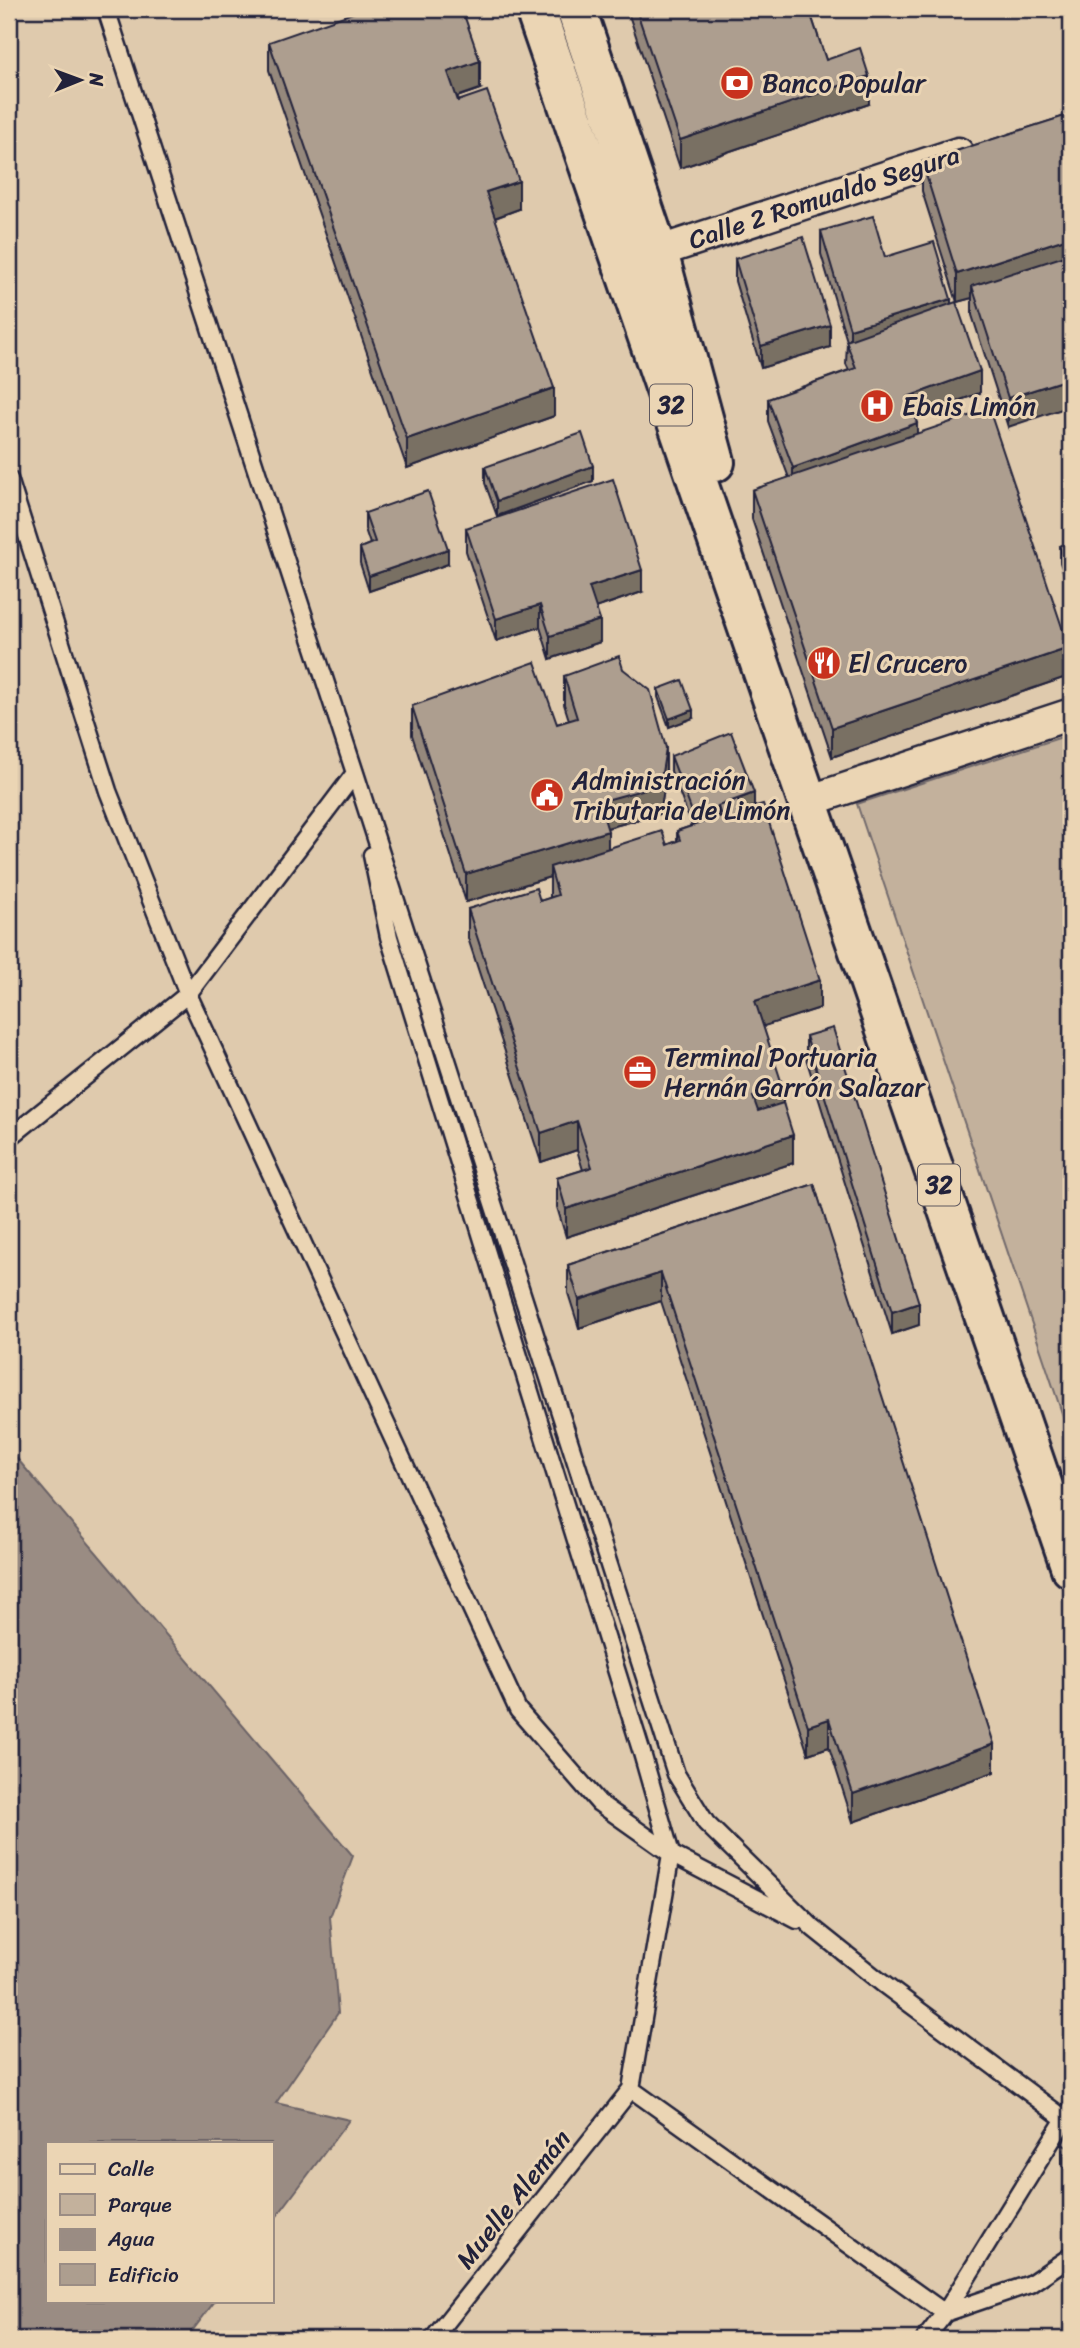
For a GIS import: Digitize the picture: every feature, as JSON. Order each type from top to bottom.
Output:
[{"type":"highway","name":"32","points":[[535,9],[1071,1568]]},
{"type":"highway","name":"32","points":[[576,9],[657,252],[808,801]]},
{"type":"street","name":"Calle 2 Romualdo Segura","points":[[622,264],[981,146]]},
{"type":"street","points":[[808,801],[1071,714]]},
{"type":"lane","points":[[107,9],[676,1774],[706,1823],[813,1928],[882,1983],[1069,2114],[945,2313],[925,2339]]},
{"type":"lane","points":[[9,479],[108,790],[188,994],[518,1710],[599,1803],[671,1854],[813,1928]]},
{"type":"lane","points":[[9,1138],[188,994],[355,773]]},
{"type":"lane","points":[[355,773],[389,937],[671,1854],[631,2090],[945,2313]]},
{"type":"lane","name":"Muelle Alemán","points":[[433,2339],[631,2090]]},
{"type":"lane","points":[[945,2313],[1030,2284],[1071,2256]]},
{"type":"green space","points":[[1071,734],[1071,1440],[857,804]]},
{"type":"water","points":[[9,1449],[353,1856],[330,1917],[338,2013],[276,2103],[349,2120],[273,2221],[273,2142],[46,2142],[46,2302],[214,2302],[186,2339],[9,2339]]},
{"type":"building","points":[[364,9],[462,9],[480,61],[448,72],[458,101],[487,91],[519,181],[486,192],[554,388],[407,439],[269,42]]},
{"type":"building","name":"Banco Popular","points":[[636,9],[809,9],[826,60],[860,48],[869,76],[680,140]]},
{"type":"building","points":[[1071,114],[1071,237],[957,274],[922,162]]},
{"type":"building","points":[[873,216],[885,257],[934,242],[951,299],[850,329],[821,231]]},
{"type":"building","points":[[803,237],[830,325],[761,346],[735,259]]},
{"type":"building","points":[[1071,254],[1071,378],[1008,398],[972,286]]},
{"type":"building","name":"Ebais Limón","points":[[956,302],[980,371],[907,397],[917,423],[793,468],[768,399],[856,368],[846,341]]},
{"type":"building","points":[[989,409],[1069,648],[832,728],[752,490]]},
{"type":"building","points":[[582,433],[593,466],[497,501],[485,467]]},
{"type":"building","points":[[613,479],[642,570],[589,587],[600,620],[550,636],[540,605],[496,619],[466,528]]},
{"type":"building","points":[[428,491],[448,549],[369,576],[360,548],[375,542],[365,513]]},
{"type":"building","points":[[1071,542],[1071,583],[1060,546]]},
{"type":"building","name":"Administración Tributaria de Limón","points":[[619,656],[623,669],[650,690],[666,748],[660,785],[599,802],[608,831],[466,874],[412,706],[535,662],[557,724],[577,718],[564,676]]},
{"type":"building","points":[[682,680],[693,710],[669,719],[658,689]]},
{"type":"building","name":"Administración Tributaria de Limón","points":[[731,732],[754,793],[694,817],[671,756]]},
{"type":"building","name":"Terminal Portuaria Hernán Garrón Salazar","points":[[738,799],[742,810],[763,804],[820,980],[755,1001],[783,1087],[753,1097],[758,1111],[783,1103],[793,1135],[566,1209],[557,1178],[592,1167],[577,1121],[541,1133],[468,909],[536,888],[540,901],[558,895],[550,867],[662,831],[667,845],[680,840],[677,831],[721,816],[718,806]]},
{"type":"building","points":[[833,1028],[919,1303],[892,1312],[806,1036]]},
{"type":"building","points":[[814,1184],[994,1744],[853,1794],[829,1719],[808,1726],[661,1273],[579,1300],[568,1265]]},
{"type":"building","points":[[1071,2127],[1071,2149],[1062,2144]]},
{"type":"place","name":"Banco Popular","points":[[737,83]]},
{"type":"place","name":"Ebais Limón","points":[[877,406]]},
{"type":"place","name":"El Crucero","points":[[824,663]]},
{"type":"place","name":"Administración Tributaria de Limón","points":[[547,795]]},
{"type":"place","name":"Terminal Portuaria Hernán Garrón Salazar","points":[[640,1072]]}]
